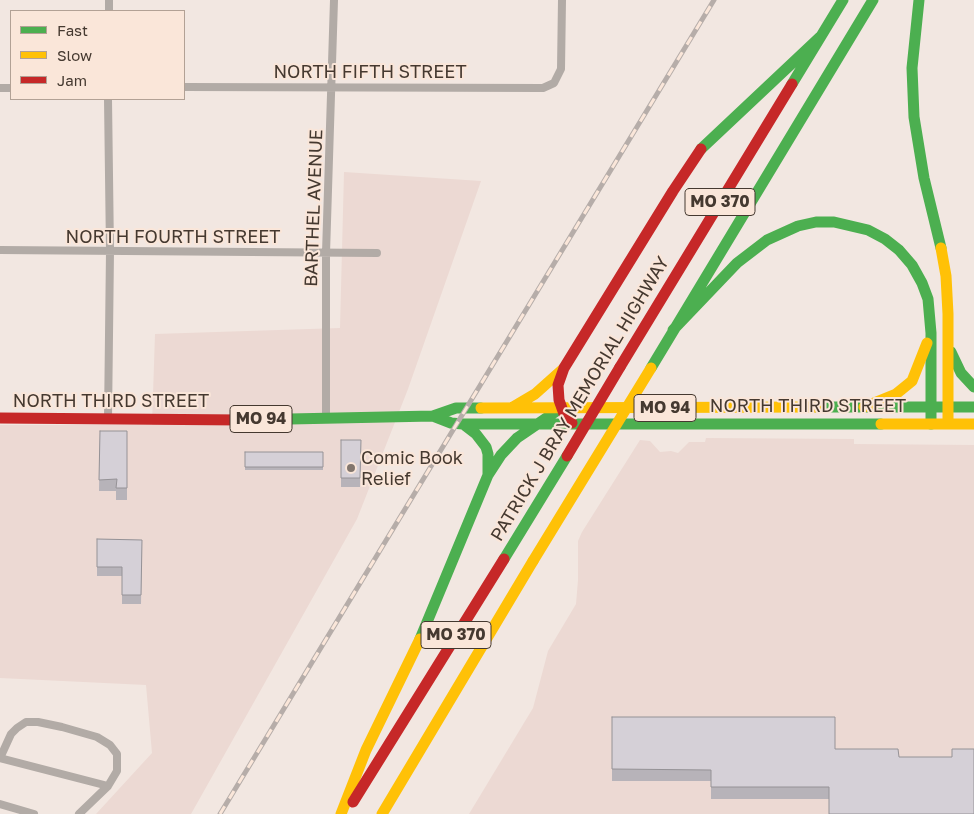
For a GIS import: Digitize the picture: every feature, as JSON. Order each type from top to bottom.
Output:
[{"type":"main road","name":"PATRICK J BRAY MEMORIAL HIGHWAY","points":[[346,814],[567,456],[842,0]]},
{"type":"main road","name":"MO 370","points":[[382,814],[873,0]]},
{"type":"main road","points":[[919,0],[912,68],[914,117],[924,178],[946,276],[949,348],[948,424]]},
{"type":"main road","points":[[572,423],[561,408],[558,385],[564,368],[699,151],[820,37]]},
{"type":"main road","points":[[673,330],[737,263],[767,240],[798,226],[816,222],[834,222],[868,230],[885,238],[899,250],[912,265],[928,299],[931,332],[931,424]]},
{"type":"main road","points":[[864,407],[896,394],[912,381],[931,332]]},
{"type":"main road","points":[[949,348],[961,373],[974,387]]},
{"type":"main road","points":[[513,407],[535,394],[564,368]]},
{"type":"main road","name":"NORTH THIRD STREET","points":[[0,418],[238,420],[432,416],[456,408],[513,407],[974,407]]},
{"type":"main road","points":[[341,814],[366,750],[414,654],[488,474],[509,445],[537,423],[561,408]]},
{"type":"main road","name":"NORTH THIRD STREET","points":[[432,416],[452,423],[463,424],[974,424]]},
{"type":"main road","points":[[463,424],[476,434],[486,448],[488,454],[488,474]]},
{"type":"street","name":"BARTHEL AVENUE","points":[[326,417],[326,254],[334,0]]},
{"type":"street","name":"NORTH FIFTH STREET","points":[[185,87],[543,88],[554,82],[561,69],[562,0]]},
{"type":"street","points":[[108,100],[110,251],[108,419]]},
{"type":"street","name":"NORTH FOURTH STREET","points":[[0,250],[376,253]]},
{"type":"street","points":[[79,814],[108,786],[117,771],[118,754],[110,745],[97,737],[62,727],[38,722],[26,722],[17,728],[11,734],[0,758],[108,786]]},
{"type":"street","points":[[0,804],[34,814]]},
{"type":"shaded area","points":[[344,172],[481,181],[408,389],[357,519],[191,814],[96,814],[152,753],[146,685],[0,678],[0,425],[152,425],[155,334],[340,328]]},
{"type":"shaded area","points":[[706,438],[854,439],[854,444],[974,445],[974,814],[469,814],[533,708],[548,651],[576,604],[578,541],[582,532],[640,440],[650,441],[660,452],[671,451],[678,453],[689,442],[705,442]]},
{"type":"building","points":[[100,431],[127,431],[127,488],[116,488],[117,479],[99,480]]},
{"type":"building","name":"Comic Book Relief","points":[[341,440],[361,440],[360,478],[341,478]]},
{"type":"building","points":[[245,452],[323,452],[323,467],[245,467]]},
{"type":"building","points":[[97,539],[142,540],[141,595],[122,595],[122,567],[97,567]]},
{"type":"building","points":[[612,717],[835,717],[835,749],[898,749],[899,757],[952,757],[952,749],[974,749],[974,814],[829,814],[829,787],[711,787],[711,770],[612,769]]},
{"type":"railway","points":[[220,814],[714,0]]},
{"type":"traffic: fast","points":[[792,84],[843,0]]},
{"type":"traffic: fast","points":[[651,368],[873,0]]},
{"type":"traffic: fast","points":[[919,0],[912,68],[914,117],[924,178],[941,248]]},
{"type":"traffic: fast","points":[[701,149],[820,37]]},
{"type":"traffic: fast","points":[[673,330],[737,263],[767,240],[798,226],[816,222],[834,222],[868,230],[885,239],[899,250],[912,265],[928,299],[931,333],[931,424]]},
{"type":"traffic: fast","points":[[951,352],[961,373],[974,387]]},
{"type":"traffic: fast","points":[[817,407],[974,407]]},
{"type":"traffic: fast","points":[[242,420],[433,416],[456,408],[481,408]]},
{"type":"traffic: fast","points":[[420,639],[488,475],[501,455],[517,438],[561,408]]},
{"type":"traffic: fast","points":[[433,416],[451,423],[463,424],[881,424]]},
{"type":"traffic: fast","points":[[463,424],[476,434],[486,447],[488,475]]},
{"type":"traffic: fast","points":[[504,559],[567,456]]},
{"type":"traffic: slow","points":[[941,248],[946,276],[948,314],[948,423]]},
{"type":"traffic: slow","points":[[864,407],[896,394],[912,381],[927,343]]},
{"type":"traffic: slow","points":[[533,561],[651,368]]},
{"type":"traffic: slow","points":[[513,407],[535,394],[563,369]]},
{"type":"traffic: slow","points":[[481,408],[817,407]]},
{"type":"traffic: slow","points":[[881,424],[974,424]]},
{"type":"traffic: slow","points":[[382,814],[533,561]]},
{"type":"traffic: slow","points":[[341,814],[366,750],[420,639]]},
{"type":"traffic: jam","points":[[620,367],[792,84]]},
{"type":"traffic: jam","points":[[572,423],[564,414],[559,400],[558,385],[564,368],[701,149]]},
{"type":"traffic: jam","points":[[567,456],[620,367]]},
{"type":"traffic: jam","points":[[0,418],[242,420]]},
{"type":"traffic: jam","points":[[353,802],[504,559]]},
{"type":"place","name":"Comic Book Relief","points":[[351,468]]}]
